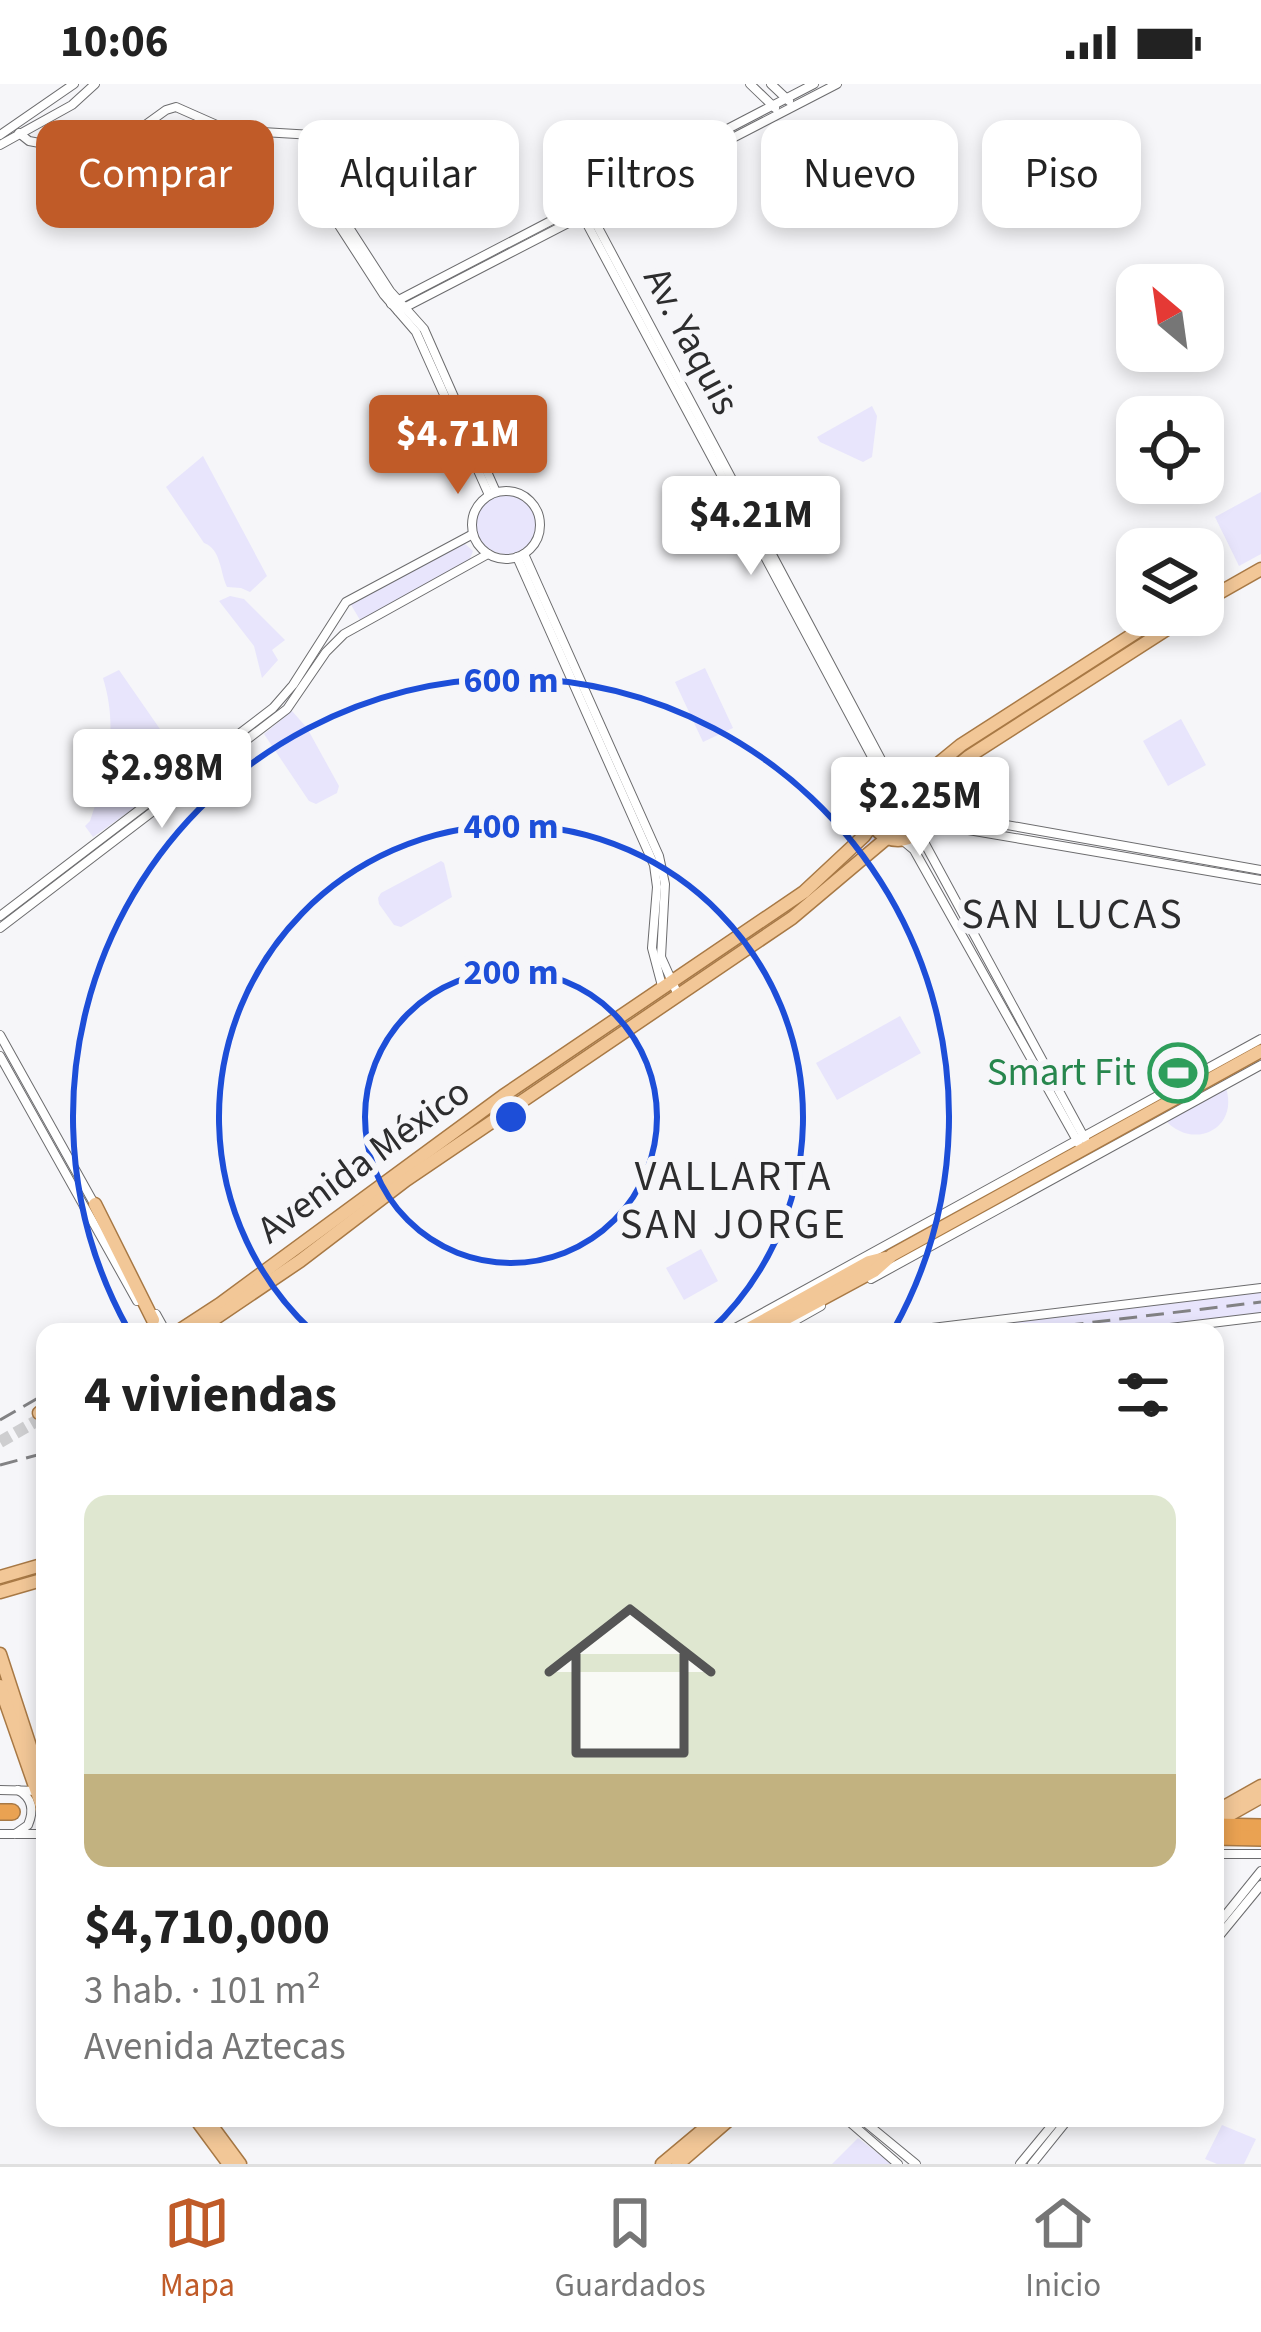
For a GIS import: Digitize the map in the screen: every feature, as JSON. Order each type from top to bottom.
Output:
[{"type":"highway","points":[[1224,1818],[1261,1827]]},
{"type":"highway","points":[[1224,1837],[1261,1838]]},
{"type":"main road","points":[[1224,584],[1261,570]]},
{"type":"main road","points":[[1224,592],[1261,570]]},
{"type":"main road","points":[[1130,636],[961,745],[922,777],[879,794],[872,808],[878,831],[895,839],[920,829],[924,804],[938,782],[968,757],[1156,636]]},
{"type":"main road","points":[[903,787],[915,792],[924,804]]},
{"type":"main road","name":"Avenida México","points":[[208,1323],[406,1180],[631,1028],[726,945],[804,892],[873,823]]},
{"type":"main road","name":"Avenida México","points":[[196,1323],[503,1096],[808,906],[895,839]]},
{"type":"main road","points":[[776,1323],[1261,1051]]},
{"type":"main road","points":[[515,1106],[515,1095],[546,1075],[548,1065]]},
{"type":"main road","points":[[1156,1096],[1180,1095]]},
{"type":"main road","points":[[468,1138],[506,1105],[503,1096]]},
{"type":"main road","points":[[95,1204],[154,1323]]},
{"type":"main road","points":[[760,1323],[872,1267]]},
{"type":"main road","points":[[1,1593],[36,1579]]},
{"type":"main road","points":[[1,1593],[36,1579]]},
{"type":"main road","points":[[0,1654],[36,1769]]},
{"type":"main road","points":[[0,1687],[36,1774]]},
{"type":"main road","points":[[1224,1811],[1261,1786]]},
{"type":"main road","points":[[1224,1814],[1261,1797]]},
{"type":"main road","points":[[202,2127],[229,2164]]},
{"type":"main road","points":[[213,2127],[240,2164]]},
{"type":"main road","points":[[662,2164],[706,2127]]},
{"type":"main road","points":[[678,2164],[721,2127]]},
{"type":"street","points":[[0,145],[74,84]]},
{"type":"street","points":[[0,135],[72,105],[95,84]]},
{"type":"street","points":[[750,84],[776,110]]},
{"type":"street","points":[[771,84],[790,102]]},
{"type":"street","points":[[737,130],[814,84]]},
{"type":"street","points":[[790,102],[837,84]]},
{"type":"street","points":[[20,128],[29,141],[108,156],[166,110],[181,107],[228,130],[330,136],[338,147],[339,212],[361,253],[416,332],[492,493]]},
{"type":"street","points":[[399,305],[547,228]]},
{"type":"street","name":"Av. Yaquis","points":[[594,228],[879,770],[879,794]]},
{"type":"street","name":"Av. Yaquis","points":[[596,228],[885,767],[903,787]]},
{"type":"street","points":[[399,305],[426,296],[497,254]]},
{"type":"street","points":[[418,321],[426,296]]},
{"type":"street","points":[[399,305],[418,321],[492,493]]},
{"type":"street","points":[[492,493],[520,493],[537,509],[539,536],[520,556],[488,554],[473,534],[473,515],[492,493]]},
{"type":"street","points":[[0,916],[273,708],[346,602],[473,534]]},
{"type":"street","points":[[0,928],[280,716],[344,634],[488,554]]},
{"type":"street","points":[[520,556],[662,863],[661,957],[670,991]]},
{"type":"street","points":[[924,804],[933,812],[1261,870]]},
{"type":"street","points":[[1087,1147],[920,829],[933,824],[1014,836],[1261,880]]},
{"type":"street","points":[[895,839],[914,850],[1087,1147]]},
{"type":"street","points":[[0,1036],[95,1204]]},
{"type":"street","points":[[790,1323],[1087,1147],[1156,1096],[1261,1039]]},
{"type":"street","points":[[0,1056],[154,1323]]},
{"type":"street","points":[[745,1323],[1087,1147],[1261,1065]]},
{"type":"street","points":[[973,1323],[1261,1288]]},
{"type":"street","points":[[1211,1323],[1261,1317]]},
{"type":"street","points":[[0,1790],[8,1805]]},
{"type":"street","points":[[8,1805],[36,1794]]},
{"type":"street","points":[[8,1805],[28,1798],[32,1814],[28,1826],[15,1834]]},
{"type":"street","points":[[1238,1810],[1261,1810]]},
{"type":"street","points":[[0,1834],[36,1834]]},
{"type":"street","points":[[1224,1854],[1261,1854]]},
{"type":"street","points":[[1224,1917],[1261,1871]]},
{"type":"street","points":[[1224,1930],[1261,1885]]},
{"type":"street","points":[[854,2127],[898,2164]]},
{"type":"street","points":[[871,2127],[916,2164]]},
{"type":"street","points":[[1020,2164],[1051,2127]]},
{"type":"street","points":[[1032,2164],[1062,2127]]},
{"type":"shaded area","points":[[872,406],[877,416],[872,457],[863,462],[820,442],[817,437]]},
{"type":"shaded area","points":[[203,456],[267,576],[250,592],[227,587],[214,550],[204,543],[166,487]]},
{"type":"shaded area","points":[[1261,492],[1261,554],[1239,566],[1215,517]]},
{"type":"shaded area","points":[[506,494],[527,503],[536,524],[527,545],[506,554],[485,545],[476,524],[485,503]]},
{"type":"shaded area","points":[[464,543],[473,551],[469,561],[360,620],[350,603]]},
{"type":"shaded area","points":[[230,596],[244,599],[285,640],[272,650],[278,660],[262,678],[254,646],[219,601]]},
{"type":"shaded area","points":[[1133,636],[1156,636],[923,794],[916,787],[957,751]]},
{"type":"shaded area","points":[[705,668],[733,728],[703,742],[675,682]]},
{"type":"shaded area","points":[[119,670],[171,745],[134,775],[137,782],[126,791],[137,806],[93,837],[85,826],[109,750],[110,716],[103,678]]},
{"type":"shaded area","points":[[292,711],[307,728],[339,786],[337,793],[316,804],[309,801],[264,734]]},
{"type":"shaded area","points":[[1181,719],[1206,765],[1168,786],[1143,741]]},
{"type":"shaded area","points":[[899,792],[913,798],[919,812],[913,826],[899,832],[885,826],[879,812],[885,798]]},
{"type":"shaded area","points":[[871,832],[878,839],[812,899],[681,991],[678,985]]},
{"type":"shaded area","points":[[441,861],[452,897],[401,927],[394,925],[379,904],[381,893]]},
{"type":"shaded area","points":[[900,1016],[921,1053],[837,1100],[816,1063]]},
{"type":"shaded area","points":[[1226,1088],[1226,1115],[1211,1131],[1188,1134],[1165,1120]]},
{"type":"shaded area","points":[[701,1249],[718,1281],[684,1300],[666,1268]]},
{"type":"shaded area","points":[[1261,1291],[1261,1314],[1186,1323],[1000,1323]]},
{"type":"shaded area","points":[[1221,2127],[1256,2139],[1244,2164],[1205,2159]]},
{"type":"shaded area","points":[[858,2138],[892,2164],[832,2164]]},
{"type":"tunnel","points":[[0,1442],[36,1421]]},
{"type":"railway","points":[[1087,1323],[1261,1302]]},
{"type":"railway","points":[[0,1420],[36,1399]]},
{"type":"railway","points":[[0,1465],[36,1455]]},
{"type":"place","name":"Smart Fit","points":[[1178,1073]]},
{"type":"district","name":"SAN LUCAS","points":[[1073,915]]},
{"type":"district","name":"VALLARTA SAN JORGE","points":[[734,1201]]}]
